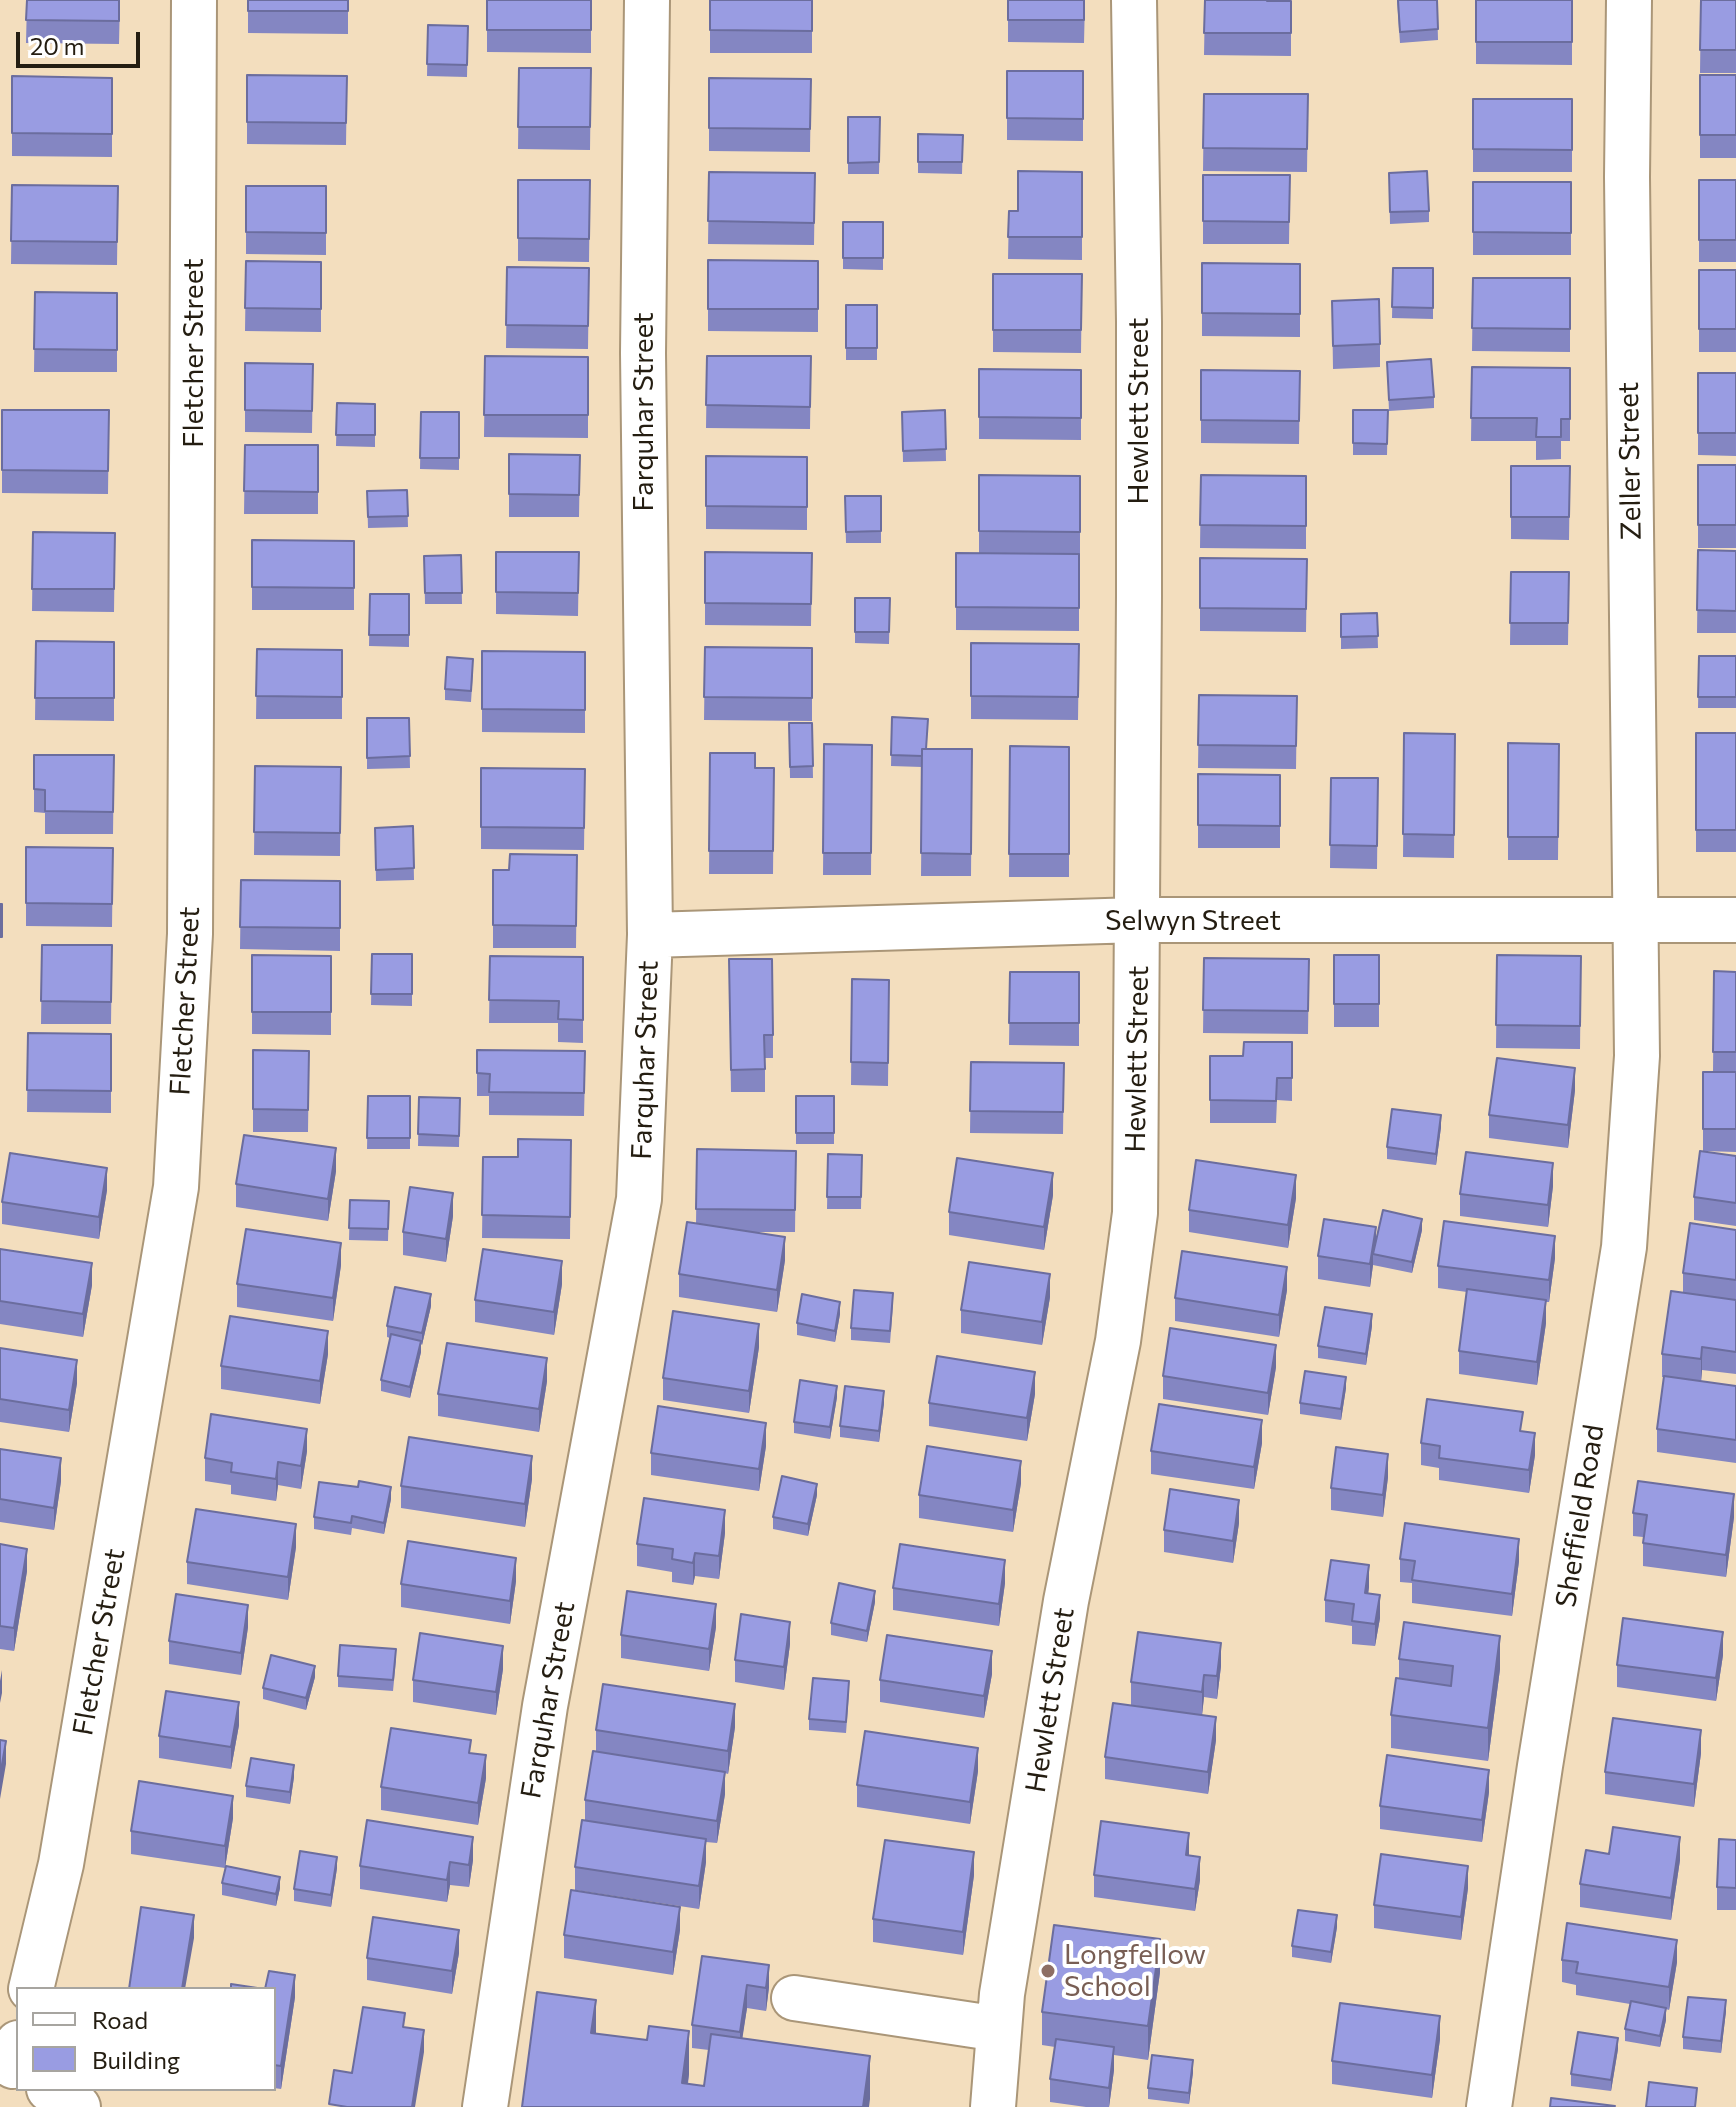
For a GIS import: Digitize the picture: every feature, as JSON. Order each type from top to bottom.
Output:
[{"type":"street","name":"Fletcher Street","points":[[31,1987],[61,1864],[176,1187],[190,934],[194,0]]},
{"type":"street","name":"Farquhar Street","points":[[485,2107],[545,1706],[639,1199],[650,935],[643,353],[647,0]]},
{"type":"street","name":"Hewlett Street","points":[[993,2107],[1004,1978],[1066,1601],[1118,1341],[1135,1213],[1139,322],[1134,0]]},
{"type":"street","name":"Zeller Street","points":[[1629,0],[1627,177],[1634,921]]},
{"type":"street","name":"Selwyn Street","points":[[650,935],[1138,920],[1736,920]]},
{"type":"street","name":"Sheffield Road","points":[[1489,2107],[1542,1750],[1624,1247],[1637,1056],[1634,921]]},
{"type":"street","points":[[794,1998],[999,2029]]},
{"type":"street","points":[[52,2091],[78,2107]]},
{"type":"building","points":[[27,0],[119,0],[119,21],[26,20]]},
{"type":"building","points":[[248,0],[348,0],[348,11],[248,11]]},
{"type":"building","points":[[487,0],[591,0],[591,30],[487,30]]},
{"type":"building","points":[[710,0],[812,0],[812,31],[710,30]]},
{"type":"building","points":[[1008,0],[1084,0],[1084,20],[1008,20]]},
{"type":"building","points":[[1205,0],[1291,1],[1291,33],[1204,33]]},
{"type":"building","points":[[1398,0],[1437,0],[1438,29],[1400,32]]},
{"type":"building","points":[[1476,0],[1572,0],[1572,42],[1476,42]]},
{"type":"building","points":[[1701,0],[1736,0],[1736,50],[1700,50]]},
{"type":"building","points":[[428,25],[468,26],[467,65],[427,64]]},
{"type":"building","points":[[519,68],[591,68],[590,127],[518,127]]},
{"type":"building","points":[[1007,71],[1083,71],[1083,119],[1007,118]]},
{"type":"building","points":[[247,75],[347,76],[346,123],[247,122]]},
{"type":"building","points":[[1700,75],[1736,75],[1736,135],[1700,135]]},
{"type":"building","points":[[12,76],[112,78],[112,134],[12,133]]},
{"type":"building","points":[[709,78],[811,79],[810,129],[709,128]]},
{"type":"building","points":[[1204,94],[1308,94],[1307,149],[1203,148]]},
{"type":"building","points":[[1473,99],[1572,99],[1572,150],[1473,149]]},
{"type":"building","points":[[848,117],[880,117],[879,162],[848,163]]},
{"type":"building","points":[[918,134],[963,135],[962,162],[918,162]]},
{"type":"building","points":[[1018,171],[1082,172],[1082,237],[1008,237],[1009,211],[1018,211]]},
{"type":"building","points":[[1427,171],[1429,211],[1390,212],[1389,173]]},
{"type":"building","points":[[709,172],[815,173],[814,223],[708,221]]},
{"type":"building","points":[[1203,175],[1290,175],[1289,222],[1203,221]]},
{"type":"building","points":[[518,180],[590,180],[589,239],[518,238]]},
{"type":"building","points":[[1699,180],[1736,180],[1736,240],[1699,240]]},
{"type":"building","points":[[1473,182],[1571,182],[1571,233],[1473,232]]},
{"type":"building","points":[[12,185],[118,186],[117,242],[11,241]]},
{"type":"building","points":[[246,186],[326,186],[326,233],[246,232]]},
{"type":"building","points":[[843,222],[883,222],[883,258],[843,258]]},
{"type":"building","points":[[708,260],[818,261],[818,309],[708,309]]},
{"type":"building","points":[[246,261],[321,262],[321,309],[245,308]]},
{"type":"building","points":[[1202,263],[1300,264],[1300,314],[1202,313]]},
{"type":"building","points":[[507,267],[589,268],[588,326],[506,325]]},
{"type":"building","points":[[1393,268],[1433,268],[1433,308],[1392,307]]},
{"type":"building","points":[[1699,270],[1736,270],[1736,329],[1699,329]]},
{"type":"building","points":[[993,274],[1082,274],[1081,330],[993,330]]},
{"type":"building","points":[[1473,278],[1570,278],[1570,329],[1472,328]]},
{"type":"building","points":[[35,292],[117,293],[117,350],[34,349]]},
{"type":"building","points":[[1379,299],[1380,344],[1333,346],[1332,301]]},
{"type":"building","points":[[846,305],[877,305],[877,348],[846,348]]},
{"type":"building","points":[[485,356],[588,357],[588,415],[484,415]]},
{"type":"building","points":[[707,356],[811,356],[810,407],[706,405]]},
{"type":"building","points":[[1431,359],[1434,397],[1389,400],[1387,362]]},
{"type":"building","points":[[245,363],[313,364],[312,411],[245,410]]},
{"type":"building","points":[[1472,367],[1570,368],[1570,419],[1561,419],[1561,437],[1536,437],[1537,418],[1471,418]]},
{"type":"building","points":[[979,369],[1081,370],[1081,418],[979,417]]},
{"type":"building","points":[[1201,370],[1300,371],[1299,421],[1201,420]]},
{"type":"building","points":[[1698,373],[1736,373],[1736,433],[1698,433]]},
{"type":"building","points":[[337,403],[375,404],[375,435],[336,435]]},
{"type":"building","points":[[2,410],[109,410],[108,471],[2,470]]},
{"type":"building","points":[[945,410],[946,449],[903,451],[902,412]]},
{"type":"building","points":[[1353,410],[1388,410],[1387,444],[1353,443]]},
{"type":"building","points":[[421,412],[459,412],[459,458],[420,458]]},
{"type":"building","points":[[245,445],[318,445],[318,492],[244,491]]},
{"type":"building","points":[[509,454],[580,455],[579,495],[509,494]]},
{"type":"building","points":[[706,456],[807,457],[807,507],[706,506]]},
{"type":"building","points":[[1698,465],[1736,465],[1736,525],[1698,525]]},
{"type":"building","points":[[1511,466],[1570,466],[1569,517],[1511,517]]},
{"type":"building","points":[[979,475],[1080,476],[1080,532],[979,531]]},
{"type":"building","points":[[1201,475],[1306,476],[1306,526],[1200,525]]},
{"type":"building","points":[[407,490],[408,516],[368,517],[367,491]]},
{"type":"building","points":[[845,496],[881,496],[881,531],[846,532]]},
{"type":"building","points":[[33,532],[115,533],[114,589],[32,589]]},
{"type":"building","points":[[252,540],[354,541],[354,588],[252,587]]},
{"type":"building","points":[[1698,550],[1736,551],[1736,611],[1697,610]]},
{"type":"building","points":[[496,552],[579,552],[578,593],[496,592]]},
{"type":"building","points":[[705,552],[812,553],[811,604],[705,603]]},
{"type":"building","points":[[956,553],[1079,554],[1079,608],[956,607]]},
{"type":"building","points":[[461,555],[462,593],[425,593],[424,556]]},
{"type":"building","points":[[1200,558],[1307,559],[1306,609],[1200,608]]},
{"type":"building","points":[[1511,572],[1569,572],[1568,623],[1510,623]]},
{"type":"building","points":[[370,594],[409,594],[409,635],[369,635]]},
{"type":"building","points":[[855,598],[890,598],[889,632],[855,632]]},
{"type":"building","points":[[1377,613],[1378,636],[1341,637],[1341,614]]},
{"type":"building","points":[[36,641],[114,642],[114,698],[35,698]]},
{"type":"building","points":[[971,643],[1079,644],[1078,697],[971,696]]},
{"type":"building","points":[[705,647],[812,648],[812,698],[704,697]]},
{"type":"building","points":[[257,649],[342,650],[342,697],[256,696]]},
{"type":"building","points":[[482,651],[585,652],[585,710],[482,709]]},
{"type":"building","points":[[1699,656],[1736,656],[1736,697],[1698,697]]},
{"type":"building","points":[[447,657],[473,659],[471,691],[445,689]]},
{"type":"building","points":[[1199,695],[1297,696],[1296,746],[1198,745]]},
{"type":"building","points":[[892,717],[928,719],[926,749],[922,749],[922,756],[891,755]]},
{"type":"building","points":[[367,718],[409,718],[410,756],[367,758]]},
{"type":"building","points":[[789,723],[812,723],[813,766],[790,767]]},
{"type":"building","points":[[1404,733],[1455,734],[1454,835],[1403,834]]},
{"type":"building","points":[[1696,733],[1736,733],[1736,830],[1696,830]]},
{"type":"building","points":[[1508,743],[1559,744],[1558,837],[1508,837]]},
{"type":"building","points":[[824,744],[872,745],[871,853],[823,853]]},
{"type":"building","points":[[1010,746],[1069,747],[1069,854],[1009,854]]},
{"type":"building","points":[[922,749],[972,749],[971,854],[921,853]]},
{"type":"building","points":[[710,753],[755,753],[755,768],[774,768],[773,851],[709,851]]},
{"type":"building","points":[[34,755],[114,755],[113,812],[45,811],[45,790],[34,789]]},
{"type":"building","points":[[255,766],[341,767],[340,833],[254,832]]},
{"type":"building","points":[[481,768],[585,769],[584,828],[481,827]]},
{"type":"building","points":[[1198,774],[1280,775],[1280,826],[1198,825]]},
{"type":"building","points":[[1331,778],[1378,778],[1377,846],[1330,845]]},
{"type":"building","points":[[413,826],[414,868],[376,870],[375,828]]},
{"type":"building","points":[[26,847],[113,848],[112,904],[26,903]]},
{"type":"building","points":[[510,854],[577,855],[576,926],[493,925],[493,870],[509,870]]},
{"type":"building","points":[[241,880],[340,881],[340,928],[240,927]]},
{"type":"building","points":[[2,904],[2,937],[0,937]]},
{"type":"building","points":[[42,945],[112,945],[111,1002],[41,1001]]},
{"type":"building","points":[[372,954],[412,954],[412,994],[371,994]]},
{"type":"building","points":[[252,955],[331,956],[331,1012],[252,1012]]},
{"type":"building","points":[[1334,955],[1379,955],[1379,1004],[1334,1004]]},
{"type":"building","points":[[1497,955],[1581,956],[1580,1026],[1496,1025]]},
{"type":"building","points":[[490,956],[583,957],[583,1020],[558,1019],[559,1001],[489,1000]]},
{"type":"building","points":[[1204,958],[1309,959],[1308,1011],[1203,1010]]},
{"type":"building","points":[[729,959],[772,959],[773,1035],[764,1035],[765,1069],[731,1070]]},
{"type":"building","points":[[1714,971],[1736,972],[1736,1052],[1713,1052]]},
{"type":"building","points":[[1010,972],[1079,972],[1079,1023],[1009,1023]]},
{"type":"building","points":[[852,979],[889,980],[888,1063],[851,1062]]},
{"type":"building","points":[[28,1033],[111,1034],[111,1091],[27,1090]]},
{"type":"building","points":[[1244,1042],[1292,1042],[1292,1078],[1277,1078],[1276,1101],[1210,1100],[1210,1056],[1243,1056]]},
{"type":"building","points":[[253,1050],[309,1051],[308,1110],[253,1109]]},
{"type":"building","points":[[477,1050],[585,1051],[584,1093],[489,1092],[490,1074],[477,1073]]},
{"type":"building","points":[[1497,1058],[1575,1068],[1568,1125],[1489,1115]]},
{"type":"building","points":[[971,1062],[1064,1063],[1063,1112],[970,1111]]},
{"type":"building","points":[[1703,1072],[1736,1072],[1736,1129],[1703,1129]]},
{"type":"building","points":[[368,1096],[410,1096],[410,1138],[367,1138]]},
{"type":"building","points":[[796,1096],[834,1096],[834,1133],[796,1133]]},
{"type":"building","points":[[419,1097],[460,1098],[459,1136],[418,1134]]},
{"type":"building","points":[[1392,1109],[1441,1115],[1436,1154],[1387,1147]]},
{"type":"building","points":[[244,1135],[336,1148],[328,1199],[236,1184]]},
{"type":"building","points":[[518,1139],[571,1140],[570,1217],[482,1215],[483,1157],[518,1157]]},
{"type":"building","points":[[697,1149],[796,1151],[795,1210],[696,1209]]},
{"type":"building","points":[[1700,1151],[1736,1156],[1736,1203],[1694,1197]]},
{"type":"building","points":[[1466,1152],[1553,1163],[1548,1205],[1460,1194]]},
{"type":"building","points":[[10,1153],[107,1168],[99,1217],[2,1202]]},
{"type":"building","points":[[828,1154],[862,1155],[861,1197],[827,1197]]},
{"type":"building","points":[[957,1158],[1053,1173],[1044,1227],[949,1212]]},
{"type":"building","points":[[1196,1160],[1296,1175],[1288,1225],[1189,1210]]},
{"type":"building","points":[[410,1187],[453,1193],[446,1239],[403,1232]]},
{"type":"building","points":[[350,1200],[389,1201],[388,1229],[349,1228]]},
{"type":"building","points":[[1383,1210],[1422,1219],[1412,1262],[1373,1254]]},
{"type":"building","points":[[1324,1219],[1376,1227],[1370,1264],[1318,1256]]},
{"type":"building","points":[[1444,1221],[1555,1236],[1549,1280],[1438,1266]]},
{"type":"building","points":[[687,1222],[785,1237],[777,1290],[679,1274]]},
{"type":"building","points":[[1690,1223],[1736,1230],[1736,1280],[1683,1273]]},
{"type":"building","points":[[246,1229],[341,1243],[333,1298],[237,1284]]},
{"type":"building","points":[[0,1249],[92,1263],[83,1314],[0,1301]]},
{"type":"building","points":[[483,1249],[562,1261],[554,1312],[475,1300]]},
{"type":"building","points":[[1182,1251],[1287,1267],[1279,1315],[1175,1298]]},
{"type":"building","points":[[969,1262],[1050,1274],[1042,1322],[961,1310]]},
{"type":"building","points":[[395,1287],[431,1294],[422,1333],[387,1326]]},
{"type":"building","points":[[1467,1289],[1546,1300],[1537,1362],[1459,1351]]},
{"type":"building","points":[[854,1290],[893,1293],[890,1331],[851,1328]]},
{"type":"building","points":[[1671,1291],[1736,1300],[1736,1352],[1702,1347],[1701,1359],[1662,1354]]},
{"type":"building","points":[[802,1294],[840,1302],[835,1331],[797,1323]]},
{"type":"building","points":[[1325,1307],[1372,1314],[1366,1354],[1318,1346]]},
{"type":"building","points":[[673,1311],[759,1324],[749,1391],[663,1378]]},
{"type":"building","points":[[230,1316],[328,1331],[320,1381],[221,1366]]},
{"type":"building","points":[[1170,1328],[1276,1345],[1268,1393],[1163,1376]]},
{"type":"building","points":[[391,1334],[421,1341],[410,1387],[381,1380]]},
{"type":"building","points":[[447,1343],[547,1358],[539,1409],[438,1394]]},
{"type":"building","points":[[0,1348],[77,1360],[69,1410],[0,1399]]},
{"type":"building","points":[[937,1356],[1035,1372],[1027,1418],[929,1403]]},
{"type":"building","points":[[1305,1371],[1346,1377],[1341,1409],[1300,1403]]},
{"type":"building","points":[[1664,1376],[1736,1386],[1736,1440],[1657,1429]]},
{"type":"building","points":[[800,1380],[837,1386],[830,1427],[794,1422]]},
{"type":"building","points":[[845,1386],[884,1391],[879,1431],[840,1426]]},
{"type":"building","points":[[1427,1399],[1523,1412],[1520,1431],[1535,1433],[1529,1470],[1439,1458],[1440,1446],[1421,1443]]},
{"type":"building","points":[[1159,1404],[1262,1420],[1254,1467],[1151,1451]]},
{"type":"building","points":[[658,1406],[766,1423],[759,1469],[651,1453]]},
{"type":"building","points":[[211,1414],[307,1429],[301,1466],[278,1462],[276,1479],[231,1472],[232,1463],[205,1458]]},
{"type":"building","points":[[409,1437],[532,1456],[525,1504],[401,1486]]},
{"type":"building","points":[[927,1446],[1021,1461],[1013,1510],[919,1495]]},
{"type":"building","points":[[1336,1447],[1388,1454],[1383,1495],[1331,1488]]},
{"type":"building","points":[[0,1449],[61,1458],[54,1508],[0,1499]]},
{"type":"building","points":[[782,1476],[817,1484],[808,1524],[773,1517]]},
{"type":"building","points":[[359,1481],[391,1487],[384,1523],[352,1516],[351,1523],[314,1517],[319,1482],[358,1487]]},
{"type":"building","points":[[1638,1481],[1734,1494],[1726,1555],[1643,1543],[1647,1515],[1633,1513]]},
{"type":"building","points":[[1170,1489],[1239,1500],[1233,1541],[1164,1530]]},
{"type":"building","points":[[644,1498],[725,1510],[719,1556],[695,1553],[693,1563],[672,1559],[673,1549],[637,1544]]},
{"type":"building","points":[[196,1509],[296,1524],[288,1577],[187,1562]]},
{"type":"building","points":[[1405,1523],[1519,1539],[1512,1594],[1412,1580],[1415,1561],[1400,1559]]},
{"type":"building","points":[[408,1541],[516,1558],[510,1601],[401,1584]]},
{"type":"building","points":[[0,1544],[27,1549],[14,1628],[0,1626]]},
{"type":"building","points":[[900,1544],[1005,1560],[999,1604],[893,1588]]},
{"type":"building","points":[[1331,1560],[1369,1565],[1365,1593],[1380,1595],[1375,1624],[1352,1621],[1354,1604],[1325,1600]]},
{"type":"building","points":[[839,1583],[875,1591],[867,1631],[831,1623]]},
{"type":"building","points":[[627,1591],[716,1604],[709,1649],[621,1635]]},
{"type":"building","points":[[176,1594],[248,1605],[241,1653],[169,1641]]},
{"type":"building","points":[[741,1614],[790,1622],[784,1667],[735,1660]]},
{"type":"building","points":[[1623,1618],[1723,1632],[1716,1678],[1617,1665]]},
{"type":"building","points":[[1404,1622],[1500,1636],[1488,1728],[1391,1715],[1396,1678],[1451,1686],[1453,1666],[1399,1659]]},
{"type":"building","points":[[1138,1632],[1221,1643],[1217,1676],[1204,1675],[1202,1692],[1131,1682]]},
{"type":"building","points":[[420,1633],[503,1646],[496,1692],[413,1680]]},
{"type":"building","points":[[887,1635],[992,1651],[984,1696],[880,1680]]},
{"type":"building","points":[[340,1645],[396,1649],[393,1680],[338,1676]]},
{"type":"building","points":[[271,1655],[315,1666],[306,1698],[263,1688]]},
{"type":"building","points":[[813,1678],[849,1681],[846,1722],[809,1719]]},
{"type":"building","points":[[603,1684],[735,1704],[728,1751],[596,1730]]},
{"type":"building","points":[[166,1691],[239,1702],[231,1747],[159,1736]]},
{"type":"building","points":[[1113,1703],[1216,1717],[1208,1772],[1105,1757]]},
{"type":"building","points":[[1613,1718],[1701,1730],[1694,1784],[1605,1772]]},
{"type":"building","points":[[391,1728],[471,1740],[469,1753],[486,1755],[478,1803],[381,1787]]},
{"type":"building","points":[[865,1731],[978,1748],[970,1802],[857,1785]]},
{"type":"building","points":[[0,1740],[6,1741],[0,1776]]},
{"type":"building","points":[[593,1751],[725,1772],[717,1821],[585,1800]]},
{"type":"building","points":[[1387,1755],[1489,1770],[1482,1820],[1380,1806]]},
{"type":"building","points":[[251,1758],[294,1765],[290,1792],[246,1786]]},
{"type":"building","points":[[139,1781],[233,1796],[225,1846],[131,1831]]},
{"type":"building","points":[[367,1820],[473,1837],[469,1865],[450,1862],[447,1880],[360,1866]]},
{"type":"building","points":[[582,1820],[706,1839],[699,1886],[575,1867]]},
{"type":"building","points":[[1101,1821],[1189,1833],[1186,1855],[1200,1857],[1195,1889],[1094,1875]]},
{"type":"building","points":[[1613,1827],[1680,1837],[1671,1898],[1580,1884],[1586,1850],[1609,1854]]},
{"type":"building","points":[[1719,1839],[1736,1840],[1736,1888],[1717,1887]]},
{"type":"building","points":[[885,1840],[974,1852],[963,1932],[873,1919]]},
{"type":"building","points":[[300,1851],[337,1857],[331,1895],[294,1889]]},
{"type":"building","points":[[1381,1854],[1468,1866],[1461,1917],[1374,1905]]},
{"type":"building","points":[[226,1866],[280,1877],[276,1894],[222,1883]]},
{"type":"building","points":[[571,1890],[680,1907],[673,1952],[564,1935]]},
{"type":"building","points":[[141,1907],[194,1915],[182,1987],[129,1987]]},
{"type":"building","points":[[1298,1910],[1337,1915],[1331,1952],[1292,1946]]},
{"type":"building","points":[[373,1917],[459,1930],[452,1971],[367,1958]]},
{"type":"building","points":[[1567,1923],[1677,1940],[1669,1987],[1576,1973],[1578,1962],[1562,1960]]},
{"type":"building","points":[[1054,1925],[1160,1939],[1148,2026],[1042,2012]]},
{"type":"building","points":[[702,1956],[769,1965],[766,1988],[747,1985],[740,2032],[692,2025]]},
{"type":"building","points":[[269,1971],[295,1975],[281,2066],[276,2065],[276,1987],[265,1987]]},
{"type":"building","points":[[537,1992],[596,2000],[591,2033],[647,2040],[649,2026],[689,2031],[682,2083],[704,2086],[711,2034],[870,2056],[863,2107],[522,2107]]},
{"type":"building","points":[[1688,1997],[1726,2000],[1721,2041],[1683,2037]]},
{"type":"building","points":[[1631,2001],[1666,2008],[1660,2036],[1625,2029]]},
{"type":"building","points":[[1340,2003],[1440,2016],[1432,2075],[1332,2061]]},
{"type":"building","points":[[363,2007],[405,2013],[403,2027],[424,2030],[412,2107],[329,2104],[334,2070],[352,2073]]},
{"type":"building","points":[[1578,2032],[1618,2038],[1611,2080],[1571,2074]]},
{"type":"building","points":[[1056,2039],[1114,2047],[1109,2088],[1050,2079]]},
{"type":"building","points":[[1152,2055],[1193,2060],[1189,2093],[1148,2088]]},
{"type":"building","points":[[1649,2082],[1697,2088],[1695,2107],[1646,2107]]},
{"type":"building","points":[[1551,2098],[1615,2106],[1550,2107]]},
{"type":"place","name":"Longfellow School","points":[[1048,1971]]}]
